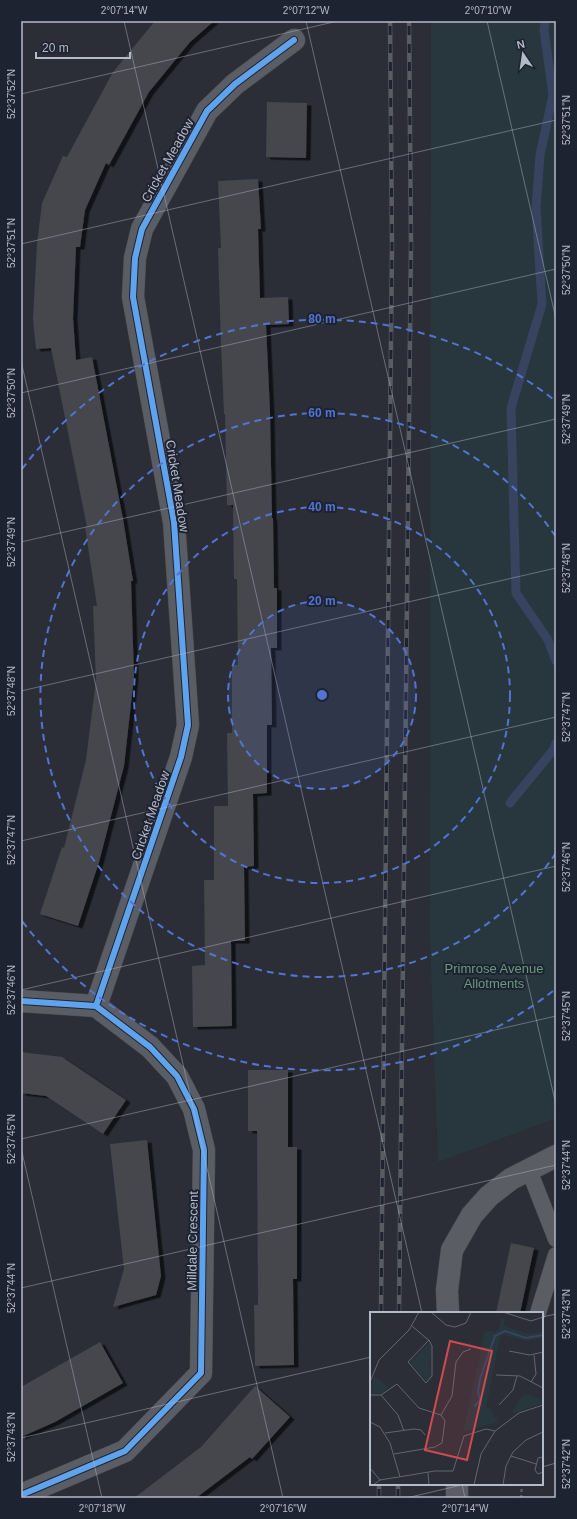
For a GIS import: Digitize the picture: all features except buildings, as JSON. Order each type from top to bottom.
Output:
[{"type":"street","name":"Cricket Meadow","points":[[96,1006],[181,757],[188,725],[174,522],[133,297],[135,258],[142,229],[207,111],[235,84],[294,40]]},
{"type":"street","points":[[21,1001],[96,1006]]},
{"type":"street","name":"Milldale Crescent","points":[[21,1495],[125,1451],[201,1374],[204,1150],[194,1109],[177,1076],[150,1047],[96,1006]]},
{"type":"street","points":[[448,1312],[447,1290],[452,1250],[472,1215],[489,1196],[511,1179],[556,1156]]},
{"type":"street","points":[[457,1485],[457,1498]]},
{"type":"lane","points":[[529,1170],[556,1239]]},
{"type":"lane","points":[[538,1312],[556,1255]]},
{"type":"path","points":[[521,1498],[522,1485]]},
{"type":"green space","name":"Primrose Avenue Allotments","points":[[431,21],[556,21],[556,1118],[438,1162],[430,941]]},
{"type":"waterway","points":[[545,21],[544,30],[553,95],[540,155],[536,207],[542,304],[511,408],[516,593],[548,640],[556,661]]},
{"type":"waterway","points":[[510,803],[554,749],[556,743]]},
{"type":"railway","points":[[381,1312],[392,245],[390,21]]},
{"type":"railway","points":[[399,1312],[411,245],[409,21]]},
{"type":"railway","points":[[379,1485],[379,1498]]},
{"type":"railway","points":[[398,1485],[398,1498]]},
{"type":"cycle path","points":[[96,1006],[181,757],[188,725],[174,522],[133,297],[135,258],[142,229],[207,111],[235,84],[294,40]]},
{"type":"cycle path","points":[[21,1001],[96,1006],[150,1047],[177,1076],[194,1109],[204,1150],[201,1373],[125,1451],[21,1495]]}]
